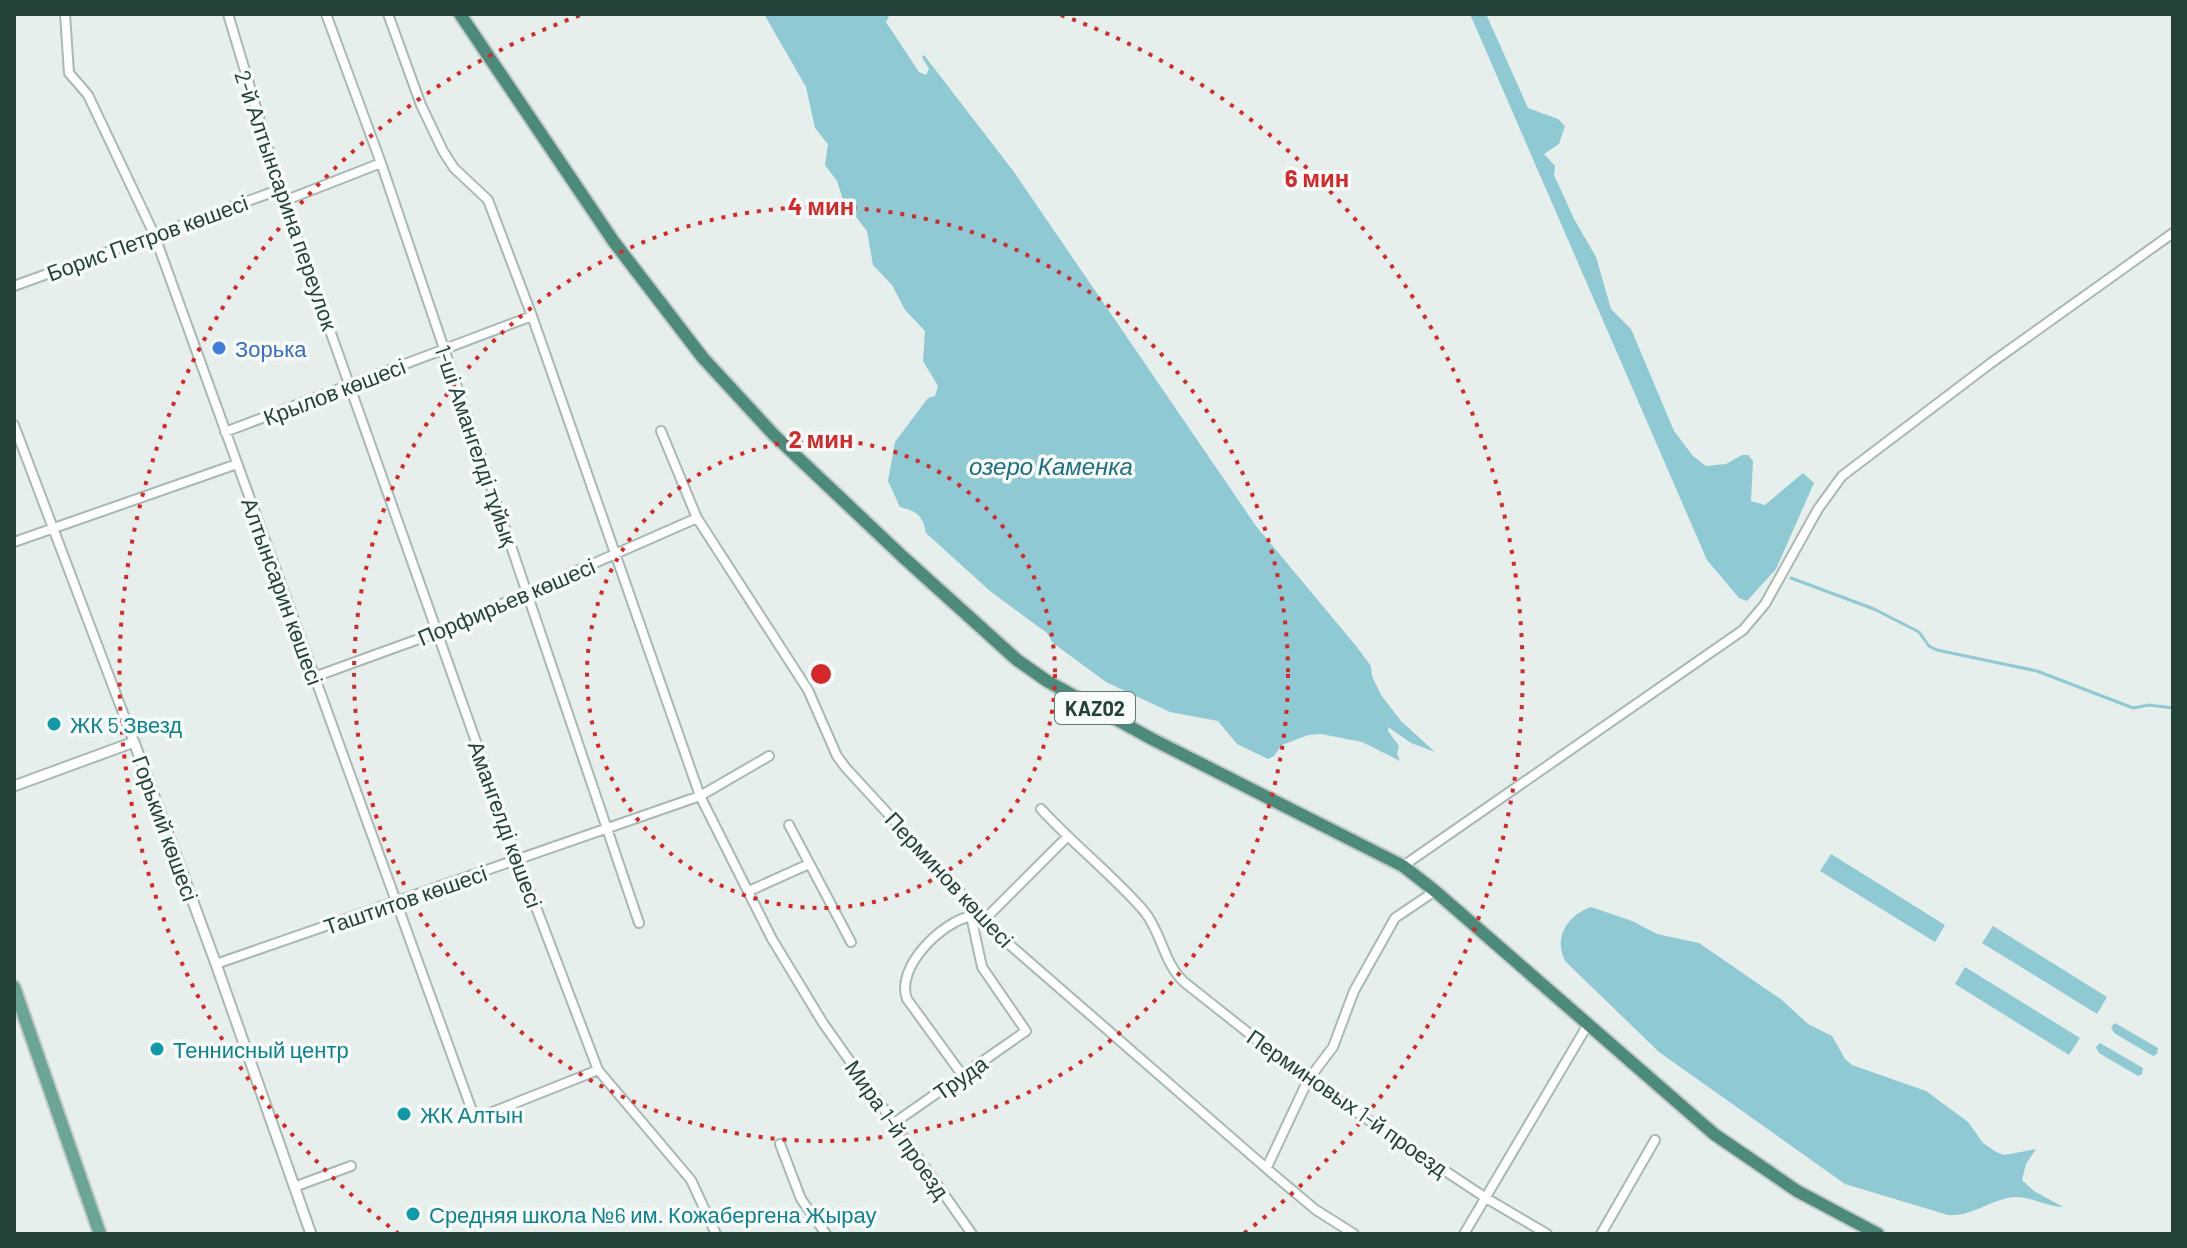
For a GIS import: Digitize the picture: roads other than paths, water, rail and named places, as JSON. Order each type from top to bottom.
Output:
[{"type":"highway","name":"KAZ02","points":[[460,14],[614,242],[703,358],[774,435],[1017,660],[1047,681],[1152,739],[1403,866],[1730,1147],[1797,1191],[1878,1234]]},
{"type":"main road","points":[[14,987],[100,1234]]},
{"type":"street","name":"Алтынсарин көшесі","points":[[65,14],[69,73],[88,95],[154,234],[475,1119],[598,1070]]},
{"type":"street","name":"2-й Алтынсарина переулок","points":[[228,14],[284,201],[351,384]]},
{"type":"street","name":"1-ші Амангелді тұйық","points":[[326,14],[381,163],[639,923]]},
{"type":"street","points":[[388,14],[421,105],[443,151],[454,168],[488,200],[532,316],[700,796],[749,891],[809,864]]},
{"type":"street","points":[[284,201],[381,163]]},
{"type":"street","name":"Борис Петров көшесі","points":[[14,286],[281,189]]},
{"type":"street","points":[[1403,866],[1743,630],[1765,604],[1818,509],[1842,476],[1991,363],[2173,233]]},
{"type":"street","name":"Крылов көшесі","points":[[225,432],[532,316]]},
{"type":"street","name":"Амангелді көшесі","points":[[351,384],[518,860],[598,1070],[691,1180],[716,1234]]},
{"type":"street","name":"Горький көшесі","points":[[14,425],[216,964],[311,1234]]},
{"type":"street","name":"Перминов көшесі","points":[[661,431],[697,518],[814,699],[837,756],[974,914],[1316,1210],[1354,1234]]},
{"type":"street","points":[[14,542],[237,464]]},
{"type":"street","name":"Порфирьев көшесі","points":[[314,677],[438,632],[697,518]]},
{"type":"street","points":[[14,786],[134,742]]},
{"type":"street","name":"Таштитов көшесі","points":[[216,964],[700,796],[769,756]]},
{"type":"street","name":"Перминовых 1-й проезд","points":[[1041,809],[1143,910],[1154,924],[1177,975],[1308,1080],[1486,1198],[1547,1234]]},
{"type":"street","points":[[789,825],[851,942]]},
{"type":"street","points":[[984,920],[1067,837]]},
{"type":"street","name":"Мира 1-й проезд","points":[[749,891],[772,939],[823,1023],[972,1234]]},
{"type":"street","points":[[1267,1167],[1308,1080],[1333,1047],[1354,991],[1395,918],[1435,891]]},
{"type":"street","points":[[963,1076],[907,999],[905,987],[911,969],[931,939],[954,920],[974,914]]},
{"type":"street","name":"Труда","points":[[894,1123],[1026,1031],[982,967],[974,914]]},
{"type":"street","points":[[1464,1234],[1587,1026]]},
{"type":"street","points":[[1601,1234],[1655,1140]]},
{"type":"street","points":[[780,1144],[801,1199],[826,1234]]},
{"type":"street","points":[[294,1187],[351,1166]]},
{"type":"water","name":"озеро Каменка","points":[[764,14],[890,14],[886,22],[919,72],[926,75],[929,69],[922,57],[924,55],[1014,172],[1256,526],[1371,666],[1381,695],[1401,721],[1435,752],[1411,743],[1388,727],[1399,746],[1397,753],[1400,761],[1362,742],[1321,734],[1308,735],[1282,745],[1268,759],[1237,744],[1218,721],[1170,712],[1106,682],[990,591],[926,533],[918,515],[900,507],[888,481],[895,442],[928,398],[935,396],[938,386],[923,361],[925,331],[905,310],[892,285],[873,265],[867,231],[843,200],[837,181],[825,165],[828,144],[815,128],[806,87]]},
{"type":"water","points":[[1470,14],[1486,14],[1528,108],[1558,119],[1565,126],[1559,144],[1544,154],[1555,166],[1554,175],[1596,257],[1611,309],[1631,329],[1674,431],[1693,456],[1706,466],[1726,464],[1748,455],[1753,461],[1751,501],[1765,505],[1803,473],[1814,483],[1776,569],[1747,601],[1739,598],[1707,560]]},
{"type":"water","points":[[1831,854],[1945,925],[1935,942],[1820,871]]},
{"type":"water","points":[[1591,907],[1632,921],[1657,934],[1699,943],[1782,1000],[1808,1024],[1832,1036],[1852,1065],[1926,1091],[1968,1122],[1983,1143],[1996,1152],[2004,1155],[2036,1149],[2026,1164],[2022,1180],[2034,1191],[2063,1207],[2014,1197],[1965,1213],[1948,1215],[1845,1184],[1659,1052],[1565,961],[1561,944],[1565,928],[1576,915]]},
{"type":"water","points":[[1993,926],[2107,997],[2097,1014],[1982,943]]},
{"type":"water","points":[[1965,967],[2080,1038],[2069,1055],[1955,984]]},
{"type":"water","points":[[2115,1023],[2158,1048],[2157,1054],[2153,1056],[2114,1033],[2111,1027]]},
{"type":"water","points":[[2100,1043],[2143,1068],[2142,1074],[2138,1076],[2099,1053],[2096,1047]]},
{"type":"waterway","points":[[1791,578],[1874,609],[1919,632],[1929,646],[1937,650],[2037,671],[2133,708],[2149,705],[2173,708]]},
{"type":"place","name":"Зорька","points":[[219,348]]},
{"type":"place","name":"ЖК 5 Звезд","points":[[54,724]]},
{"type":"place","name":"Теннисный центр","points":[[157,1049]]},
{"type":"place","name":"ЖК Алтын","points":[[404,1114]]},
{"type":"place","name":"Средняя школа №6 им. Кожабергена Жырау","points":[[413,1214]]}]
